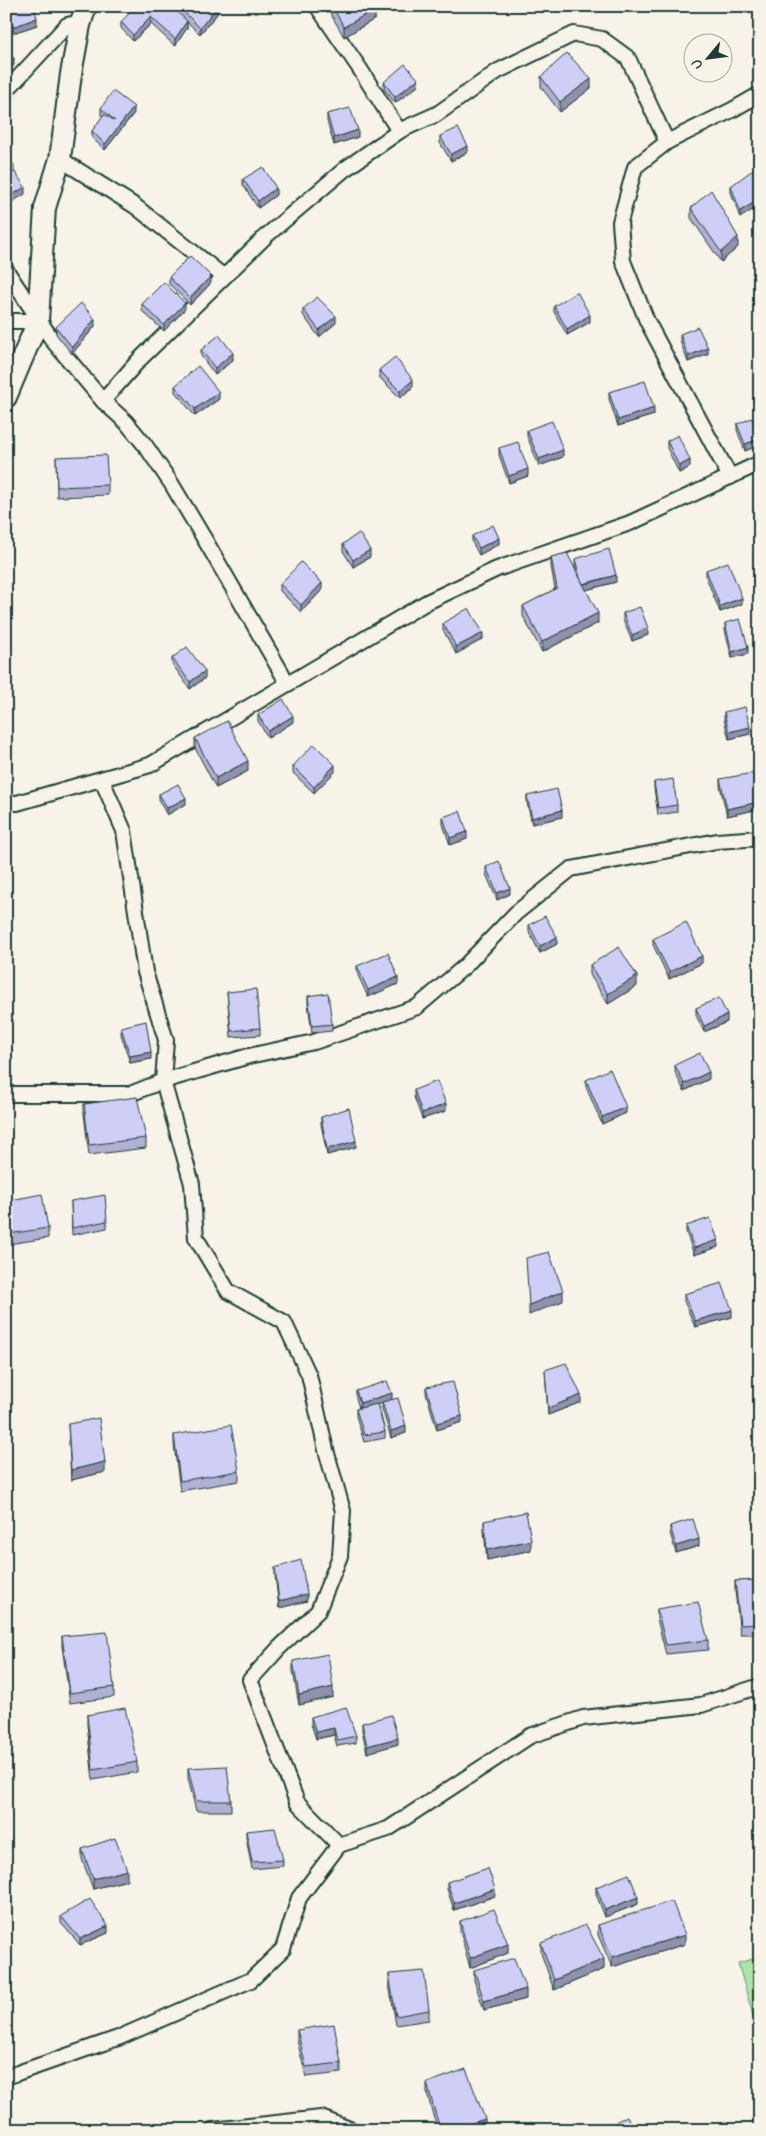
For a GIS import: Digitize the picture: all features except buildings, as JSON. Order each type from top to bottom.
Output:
[{"type":"street","points":[[316,6],[360,68],[400,130]]},
{"type":"street","points":[[6,91],[67,25],[84,14]]},
{"type":"street","points":[[6,397],[38,321],[45,208],[60,159],[71,74],[84,14]]},
{"type":"street","points":[[103,400],[139,360],[223,276],[266,236],[345,169],[400,130],[437,114],[498,71],[574,34],[602,38],[628,58],[667,142]]},
{"type":"street","points":[[730,477],[647,321],[623,260],[620,222],[636,167],[667,142],[760,94]]},
{"type":"street","points":[[60,159],[135,206],[223,276]]},
{"type":"street","points":[[6,270],[38,321],[103,400],[126,422],[145,445],[171,483],[288,684]]},
{"type":"street","points":[[6,321],[38,321]]},
{"type":"street","points":[[6,803],[17,803],[150,765],[427,602],[498,569],[630,523],[760,463]]},
{"type":"street","points":[[102,780],[124,831],[145,972],[166,1040],[163,1081],[192,1184],[196,1238],[228,1291],[284,1322],[309,1375],[326,1450],[343,1511],[340,1556],[318,1611],[279,1648],[250,1680],[297,1802],[339,1846]]},
{"type":"street","points":[[6,1094],[130,1094],[163,1081],[249,1056],[314,1042],[417,1006],[464,967],[516,913],[571,869],[717,841],[760,838]]},
{"type":"street","points":[[6,2077],[118,2038],[251,1980],[283,1949],[299,1898],[339,1846],[388,1829],[530,1736],[583,1718],[701,1704],[760,1686]]},
{"type":"street","points":[[212,2130],[321,2118],[352,2130]]},
{"type":"green space","points":[[760,1957],[760,2040],[738,1963]]}]
